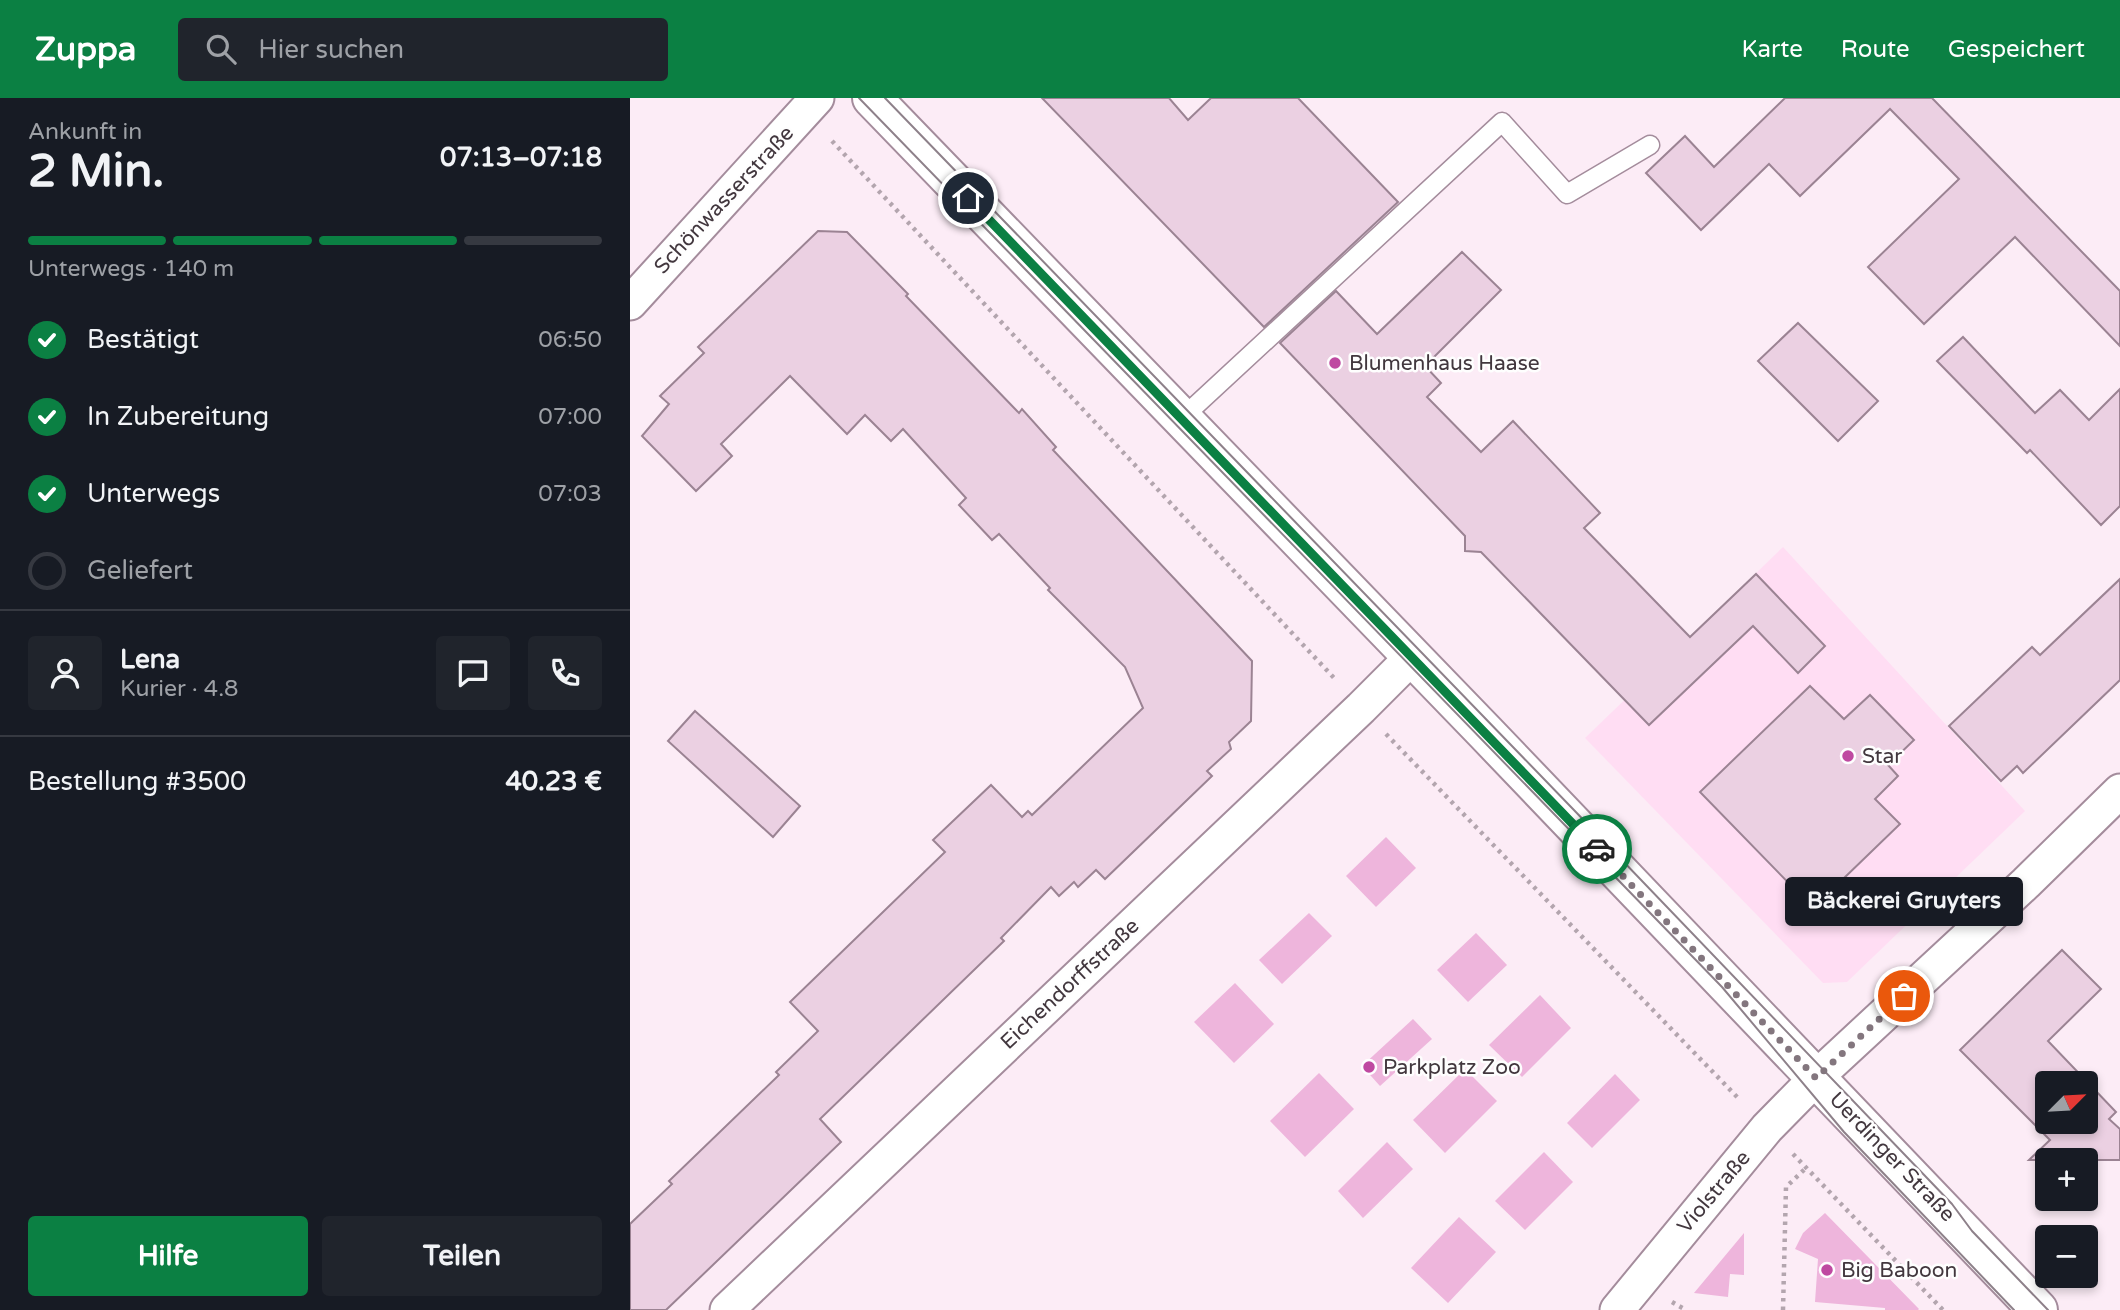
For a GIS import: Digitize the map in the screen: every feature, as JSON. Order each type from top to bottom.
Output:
[{"type":"main road","name":"Uerdinger Straße","points":[[872,98],[2038,1310]]},
{"type":"street","name":"Schönwasserstraße","points":[[630,303],[811,105]]},
{"type":"street","name":"Eichendorffstraße","points":[[727,1310],[1412,657]]},
{"type":"street","name":"Violstraße","points":[[1618,1310],[1768,1128],[1816,1078],[2026,883],[2120,791]]},
{"type":"lane","points":[[1181,419],[1502,122],[1567,194],[1650,145]]},
{"type":"path","points":[[811,105],[1361,708],[1942,1310]]},
{"type":"path","points":[[1783,1310],[1786,1187],[1806,1168]]},
{"type":"shaded area","points":[[1783,547],[2025,811],[1847,982],[1823,983],[1585,738]]},
{"type":"shaded area","points":[[1386,837],[1416,868],[1376,907],[1346,876]]},
{"type":"shaded area","points":[[1309,913],[1332,936],[1282,984],[1259,960]]},
{"type":"shaded area","points":[[1476,933],[1507,965],[1468,1002],[1437,970]]},
{"type":"shaded area","points":[[1235,983],[1274,1024],[1234,1063],[1194,1022]]},
{"type":"shaded area","points":[[1540,995],[1571,1028],[1522,1077],[1489,1045]]},
{"type":"shaded area","points":[[1413,1019],[1432,1039],[1380,1086],[1362,1066]]},
{"type":"shaded area","points":[[1465,1069],[1497,1101],[1445,1153],[1413,1120]]},
{"type":"shaded area","points":[[1319,1073],[1354,1109],[1305,1157],[1270,1121]]},
{"type":"shaded area","points":[[1615,1074],[1640,1100],[1592,1148],[1567,1123]]},
{"type":"shaded area","points":[[1387,1142],[1413,1169],[1363,1218],[1338,1191]]},
{"type":"shaded area","points":[[1544,1152],[1573,1182],[1525,1230],[1495,1201]]},
{"type":"shaded area","points":[[1825,1213],[1918,1310],[1885,1310],[1815,1302],[1818,1259],[1795,1249],[1803,1233]]},
{"type":"shaded area","points":[[1459,1217],[1496,1252],[1448,1303],[1411,1268]]},
{"type":"shaded area","points":[[1744,1233],[1744,1275],[1730,1274],[1728,1297],[1694,1293]]},
{"type":"building","points":[[1042,98],[1169,98],[1188,120],[1211,98],[1298,98],[1398,202],[1264,327]]},
{"type":"building","points":[[1785,98],[1932,98],[2120,291],[2120,346],[2015,237],[1924,324],[1868,267],[1959,179],[1890,109],[1800,196],[1769,164],[1701,230],[1646,173],[1685,136],[1714,167]]},
{"type":"building","points":[[818,231],[847,232],[1019,413],[1022,409],[1056,447],[1053,450],[1252,661],[1251,721],[1229,742],[1231,749],[1207,771],[1212,776],[1105,879],[1096,870],[1078,887],[1074,882],[1059,896],[1051,887],[1001,938],[1004,941],[820,1119],[841,1142],[666,1310],[630,1310],[630,1224],[672,1184],[669,1181],[779,1075],[776,1072],[818,1031],[790,1002],[945,852],[933,840],[991,785],[1022,817],[1028,811],[1032,815],[1143,708],[1125,667],[1048,590],[1050,588],[999,534],[992,540],[959,505],[966,498],[903,429],[891,441],[865,415],[847,434],[790,376],[721,444],[732,456],[696,491],[642,436],[669,404],[660,396],[704,353],[698,347]]},
{"type":"building","points":[[1462,252],[1501,290],[1425,366],[1441,383],[1427,397],[1481,452],[1513,421],[1600,513],[1584,528],[1690,637],[1756,574],[1825,646],[1798,673],[1753,626],[1649,725],[1481,552],[1465,551],[1465,536],[1280,343],[1336,291],[1377,334]]},
{"type":"building","points":[[1798,323],[1878,401],[1838,441],[1758,361]]},
{"type":"building","points":[[1963,337],[2035,413],[2060,390],[2089,420],[2120,389],[2120,506],[2101,525],[2030,450],[2027,453],[1937,361]]},
{"type":"building","points":[[2120,579],[2120,680],[2023,773],[2017,766],[2001,781],[1949,726],[2032,647],[2040,655]]},
{"type":"building","points":[[1810,686],[1844,719],[1870,695],[1914,740],[1888,765],[1898,776],[1875,799],[1900,824],[1813,908],[1700,792]]},
{"type":"building","points":[[695,711],[800,806],[773,837],[668,741]]},
{"type":"building","points":[[2062,950],[2101,989],[2048,1041],[2077,1071],[2035,1071],[2035,1125],[1960,1050]]},
{"type":"building","points":[[2098,1093],[2116,1112],[2109,1119],[2120,1129],[2120,1160],[2098,1160],[2098,1148],[2042,1148],[2050,1140],[2044,1134],[2098,1134]]},
{"type":"tram line","points":[[859,98],[1722,987],[1844,1132],[2014,1310]]},
{"type":"tram line","points":[[885,98],[1952,1204],[1972,1231],[2048,1310]]},
{"type":"way so far","points":[[1597,849],[1816,1078],[1904,996]]},
{"type":"place","name":"Blumenhaus Haase","points":[[1335,363]]},
{"type":"place","name":"Star","points":[[1848,756]]},
{"type":"place","name":"Bäckerei Gruyters","points":[[1904,996]]},
{"type":"place","name":"Parkplatz Zoo","points":[[1369,1067]]},
{"type":"place","name":"Big Baboon","points":[[1827,1270]]},
{"type":"route","points":[[968,198],[1597,849]]}]
